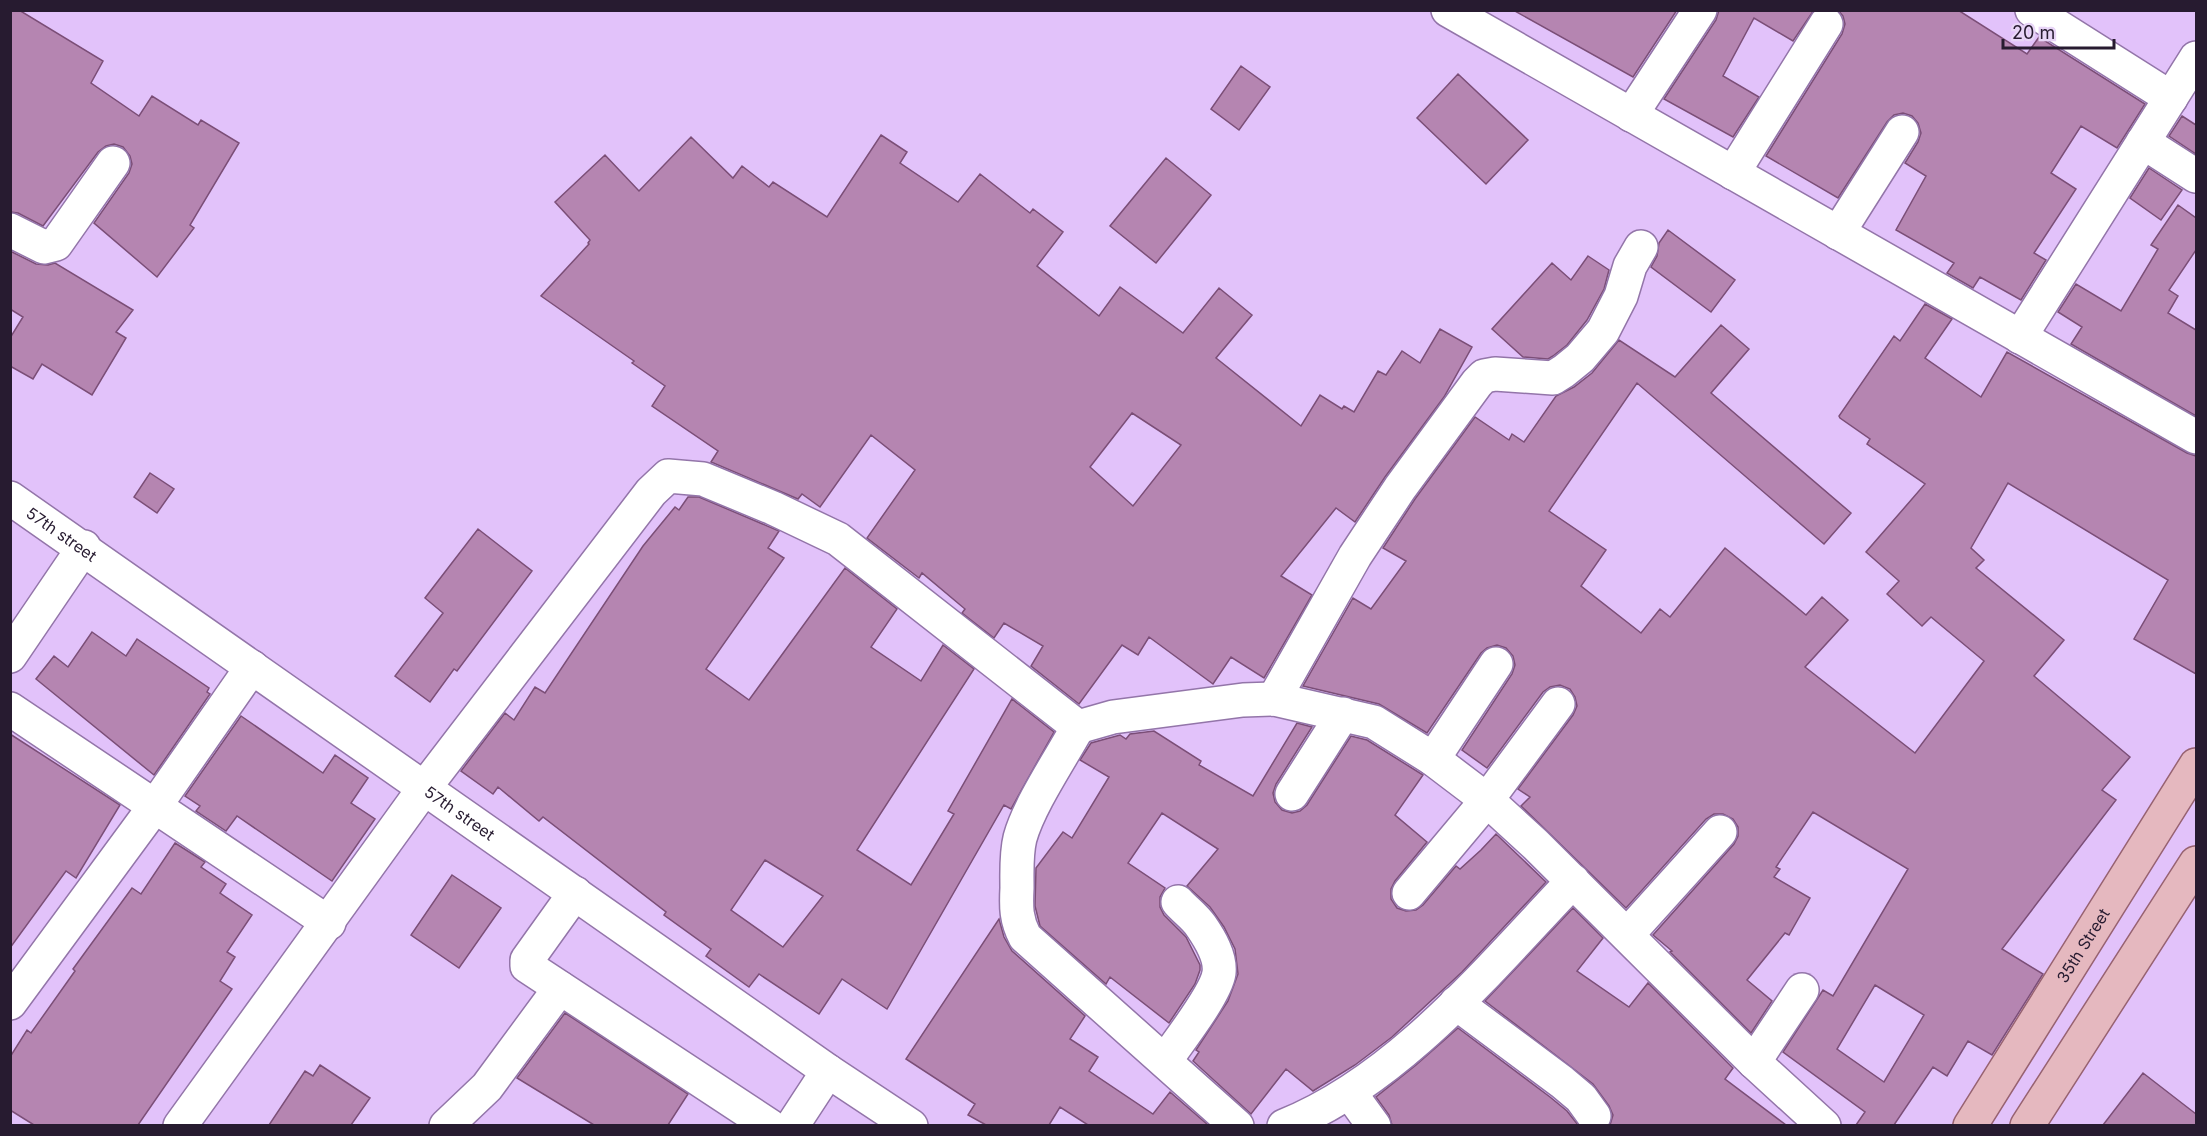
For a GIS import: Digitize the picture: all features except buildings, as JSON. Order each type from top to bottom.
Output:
[{"type":"main road","name":"35th Street","points":[[1976,1123],[2196,765]]},
{"type":"main road","points":[[2027,1125],[2196,863]]},
{"type":"street","points":[[1448,10],[2196,436]]},
{"type":"street","points":[[1631,115],[1700,10]]},
{"type":"street","points":[[2032,10],[2171,98]]},
{"type":"street","points":[[1733,173],[1826,24]]},
{"type":"street","points":[[2020,337],[2196,58]]},
{"type":"street","points":[[1838,233],[1902,132]]},
{"type":"street","points":[[2143,142],[2196,176]]},
{"type":"street","points":[[10,230],[45,247],[56,244],[113,163]]},
{"type":"street","points":[[1274,699],[1355,556],[1400,488],[1477,383],[1484,376],[1495,374],[1553,378],[1580,358],[1603,331],[1621,296],[1630,266],[1641,247]]},
{"type":"street","points":[[180,1125],[425,787],[651,492],[668,476],[703,479],[773,508],[838,539],[1078,727]]},
{"type":"street","name":"57th street","points":[[10,498],[84,547],[828,1071],[911,1125]]},
{"type":"street","points":[[10,656],[84,547]]},
{"type":"street","points":[[1433,759],[1496,664]]},
{"type":"street","points":[[10,1003],[155,806],[252,667]]},
{"type":"street","points":[[1238,1125],[1025,937],[1018,924],[1016,911],[1017,852],[1021,836],[1033,808],[1078,727],[1113,717],[1243,700],[1274,699],[1374,722],[1433,759],[1487,800],[1573,881],[1754,1062],[1824,1125]]},
{"type":"street","points":[[1409,893],[1487,800],[1558,704]]},
{"type":"street","points":[[10,709],[328,923]]},
{"type":"street","points":[[1292,795],[1343,714]]},
{"type":"street","points":[[1627,935],[1720,832]]},
{"type":"street","points":[[1284,1125],[1308,1116],[1350,1093],[1414,1042],[1456,1003],[1573,881]]},
{"type":"street","points":[[575,893],[527,960],[527,966],[770,1125]]},
{"type":"street","points":[[1165,1061],[1214,987],[1219,972],[1218,959],[1210,941],[1199,923],[1178,902]]},
{"type":"street","points":[[446,1125],[488,1087],[560,988]]},
{"type":"street","points":[[1754,1062],[1803,990]]},
{"type":"street","points":[[1456,1003],[1581,1098],[1594,1116]]},
{"type":"street","points":[[792,1125],[828,1071]]},
{"type":"street","points":[[1350,1093],[1374,1125]]}]
